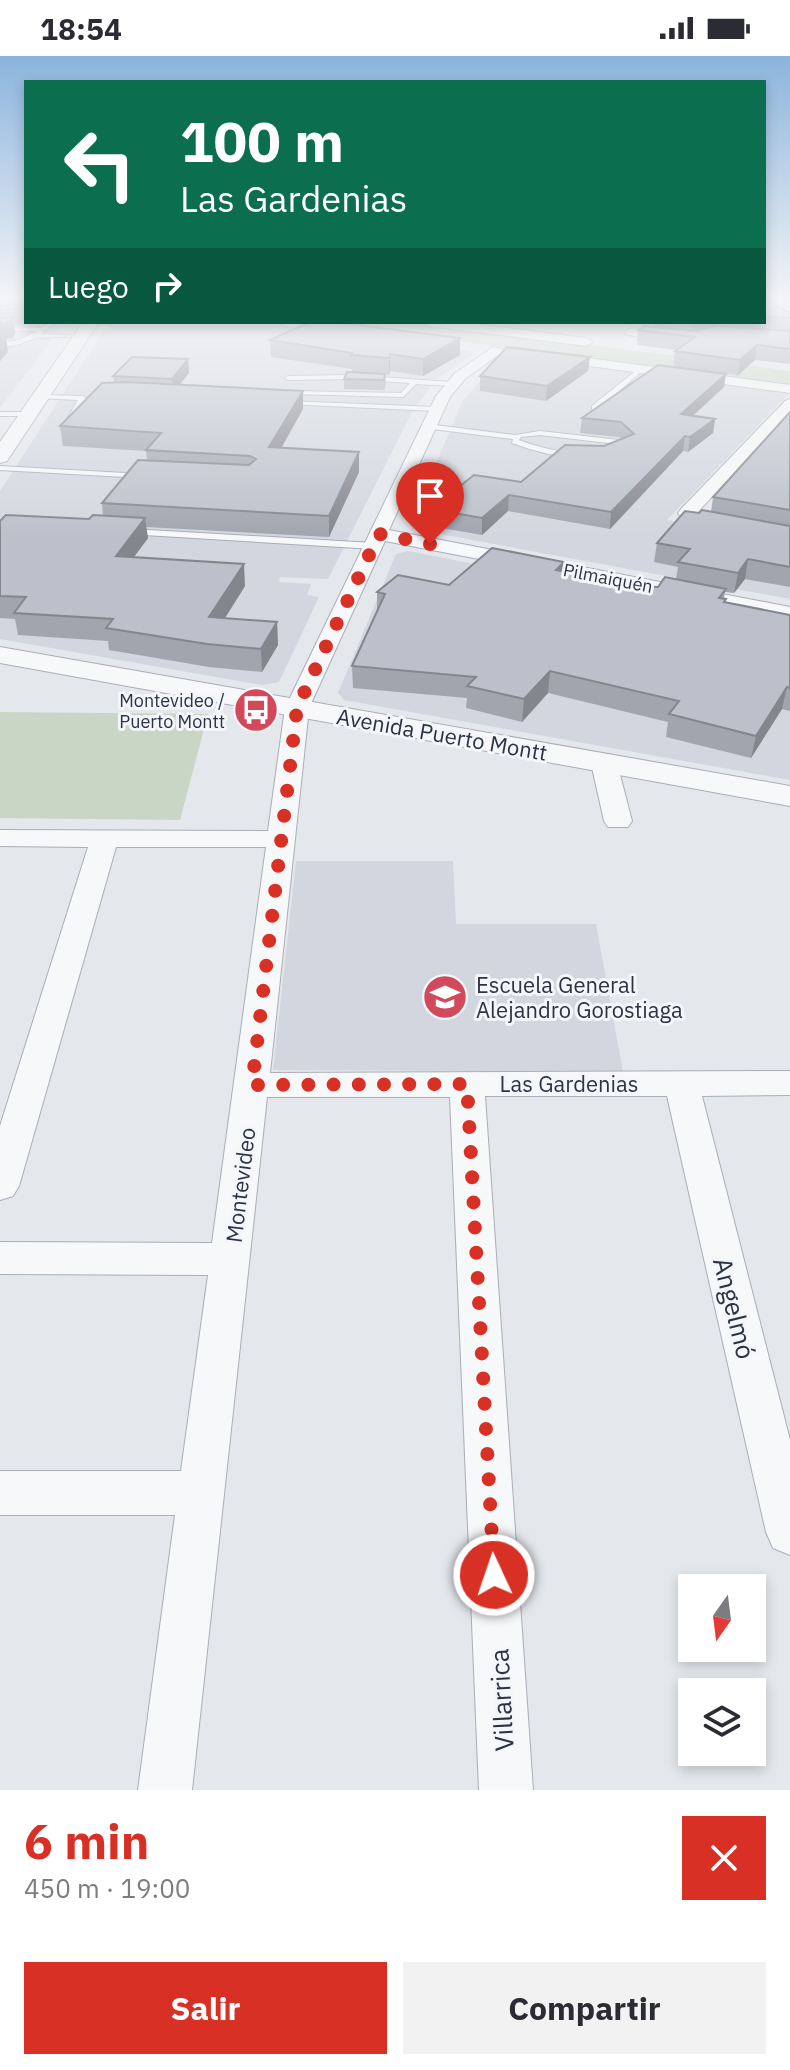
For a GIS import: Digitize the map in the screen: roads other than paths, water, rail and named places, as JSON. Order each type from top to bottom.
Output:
[{"type":"street","points":[[0,457],[55,376]]},
{"type":"street","name":"Montevideo","points":[[165,1790],[297,708],[431,418],[451,384],[464,376]]},
{"type":"street","points":[[693,376],[790,389]]},
{"type":"street","points":[[790,404],[688,511],[688,517],[701,523],[790,538]]},
{"type":"street","name":"Pilmaiquén","points":[[376,540],[790,613]]},
{"type":"street","name":"Avenida Puerto Montt","points":[[0,655],[790,796]]},
{"type":"street","points":[[604,763],[618,821]]},
{"type":"street","points":[[0,838],[282,839]]},
{"type":"street","points":[[0,1186],[104,839]]},
{"type":"street","name":"Angelmó","points":[[681,1083],[790,1532]]},
{"type":"street","name":"Las Gardenias","points":[[252,1085],[790,1083]]},
{"type":"street","name":"Villarrica","points":[[467,1084],[506,1790]]},
{"type":"street","points":[[0,1258],[231,1259]]},
{"type":"street","points":[[0,1493],[202,1493]]},
{"type":"lane","points":[[595,408],[633,376]]},
{"type":"lane","points":[[288,378],[351,377],[451,384]]},
{"type":"lane","points":[[292,392],[403,395],[415,381]]},
{"type":"lane","points":[[41,397],[93,397]]},
{"type":"lane","points":[[64,433],[83,398]]},
{"type":"lane","points":[[276,403],[431,418],[516,437],[551,434],[619,442],[626,448],[611,455],[588,455],[532,447],[515,441],[516,437]]},
{"type":"lane","points":[[0,414],[30,414]]},
{"type":"lane","points":[[0,468],[156,476]]},
{"type":"lane","points":[[117,531],[376,540]]},
{"type":"place","name":"Montevideo / Puerto Montt","points":[[256,710]]},
{"type":"place","name":"Escuela General Alejandro Gorostiaga","points":[[445,997]]}]
